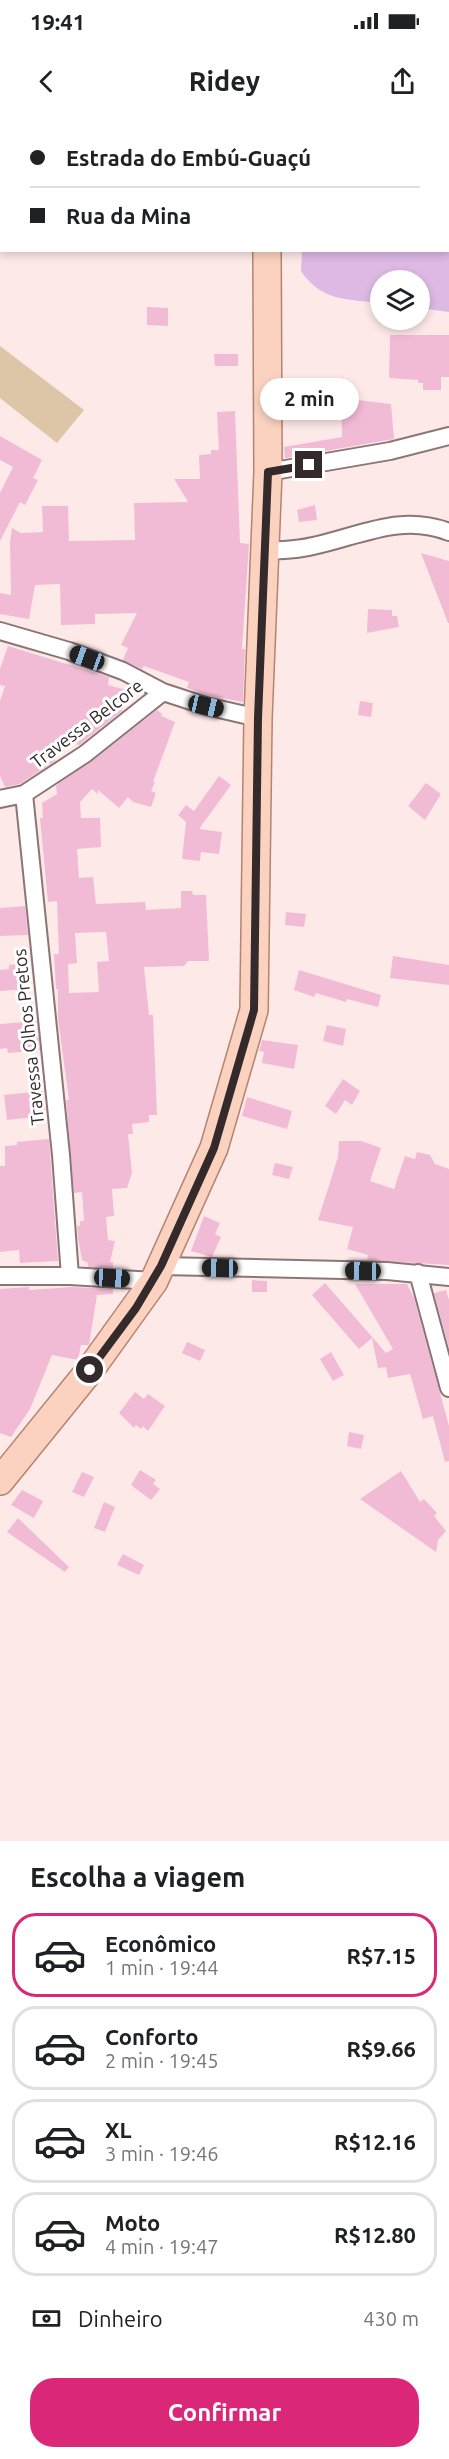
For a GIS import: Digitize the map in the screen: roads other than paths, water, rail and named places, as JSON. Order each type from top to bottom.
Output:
[{"type":"main road","points":[[4,1471],[90,1370],[158,1273],[214,1148],[254,1010],[258,718],[268,472],[267,252]]},
{"type":"street","points":[[268,472],[390,451],[449,436]]},
{"type":"street","points":[[266,551],[311,547],[375,529],[414,523],[449,532]]},
{"type":"street","points":[[0,631],[69,651],[123,671],[163,692],[206,706],[258,718]]},
{"type":"street","name":"Travessa Belcore","points":[[0,799],[24,794],[85,754],[163,692]]},
{"type":"street","name":"Travessa Olhos Pretos","points":[[24,794],[61,1155],[70,1276]]},
{"type":"street","points":[[0,1276],[158,1273],[418,1273],[449,1277]]},
{"type":"street","points":[[418,1273],[449,1388]]}]
